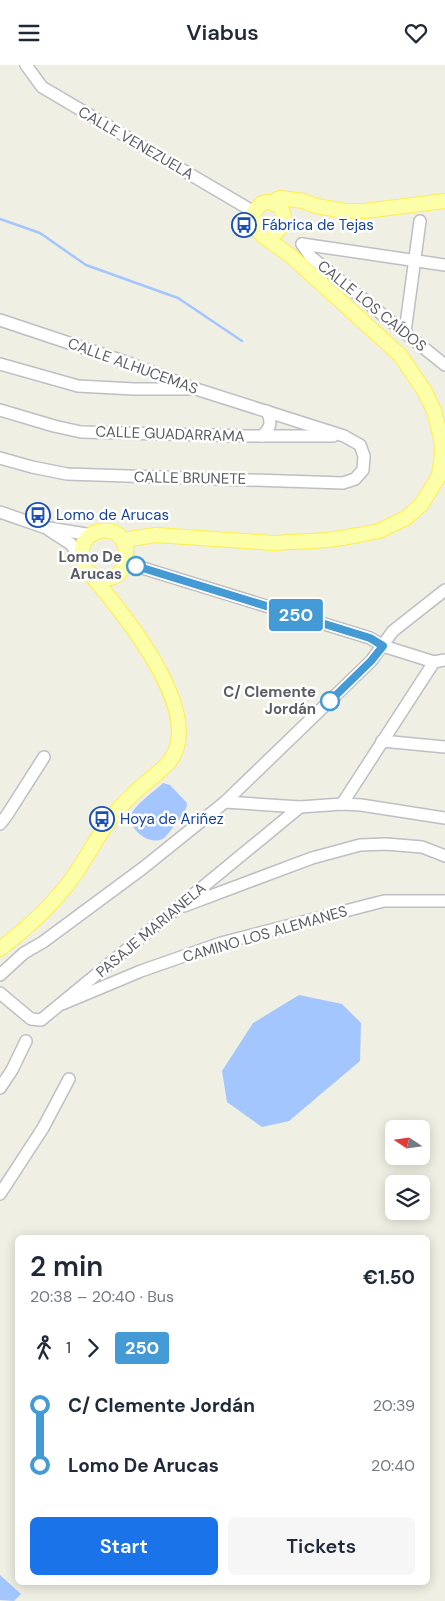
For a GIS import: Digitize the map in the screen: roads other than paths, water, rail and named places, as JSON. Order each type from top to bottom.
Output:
[{"type":"main road","points":[[118,607],[113,588],[125,560],[143,536],[166,535],[274,543],[329,540],[379,531],[406,518],[421,505],[439,476],[441,465],[442,422],[434,411],[425,392],[400,355],[291,256],[263,236],[254,223],[254,212],[261,204],[280,198],[303,201],[316,206],[344,211],[365,211],[445,201]]},
{"type":"main road","points":[[272,202],[281,208],[286,245],[291,256]]},
{"type":"main road","points":[[260,232],[266,234],[276,232],[284,221],[300,208],[316,206]]},
{"type":"main road","points":[[0,951],[52,902],[72,878],[112,816],[128,798],[170,761],[178,743],[178,712],[166,683],[134,628],[87,570],[81,557],[81,550],[86,539],[105,531],[118,535],[125,560]]},
{"type":"main road","points":[[87,570],[102,578],[125,560]]},
{"type":"street","name":"CALLE VENEZUELA","points":[[26,65],[42,87],[254,212]]},
{"type":"street","points":[[404,332],[420,221]]},
{"type":"street","name":"CALLE LOS CAÍDOS","points":[[414,260],[302,244],[311,257],[445,365]]},
{"type":"street","points":[[414,260],[445,265]]},
{"type":"street","name":"CALLE ALHUCEMAS","points":[[0,320],[126,362],[196,389],[344,436],[360,445],[364,456]]},
{"type":"street","points":[[0,364],[78,386],[134,389],[196,389]]},
{"type":"street","name":"CALLE GUADARRAMA","points":[[0,410],[81,432],[344,436]]},
{"type":"street","points":[[262,436],[270,428],[271,421],[267,411]]},
{"type":"street","name":"CALLE BRUNETE","points":[[0,458],[68,474],[343,483],[355,479],[362,471],[364,456]]},
{"type":"street","points":[[0,511],[43,527],[71,543],[87,570]]},
{"type":"street","points":[[43,527],[92,535]]},
{"type":"street","points":[[125,560],[370,638],[383,646],[439,661],[382,741],[342,804]]},
{"type":"street","points":[[0,975],[24,953],[43,942],[135,873],[225,802],[357,674],[383,646],[393,631],[445,590]]},
{"type":"street","points":[[382,741],[445,747]]},
{"type":"street","points":[[0,824],[44,757]]},
{"type":"street","points":[[225,802],[300,807],[342,804],[361,805],[445,818]]},
{"type":"street","name":"PASAJE MARIANELA","points":[[0,993],[31,1019],[41,1020],[300,807]]},
{"type":"street","points":[[178,908],[312,858],[360,845],[386,844],[422,847],[445,856]]},
{"type":"street","name":"CAMINO LOS ALEMANES","points":[[62,1004],[141,971],[221,943],[384,901],[445,901]]},
{"type":"street","points":[[13,939],[24,953]]},
{"type":"street","points":[[0,951],[11,964]]},
{"type":"street","points":[[0,1088],[12,1070],[26,1041]]},
{"type":"street","points":[[0,1194],[43,1128],[69,1079]]},
{"type":"water","points":[[163,783],[170,785],[187,803],[186,810],[164,838],[152,840],[145,838],[135,829],[131,818],[138,805]]},
{"type":"water","points":[[299,995],[342,1004],[361,1023],[360,1061],[289,1121],[262,1127],[227,1102],[222,1071],[253,1023]]},
{"type":"water","points":[[0,1575],[21,1594],[14,1601],[0,1600]]},
{"type":"waterway","points":[[0,219],[40,233],[86,265],[178,298],[242,341]]},
{"type":"place","name":"Fábrica de Tejas","points":[[244,225]]},
{"type":"place","name":"Lomo de Arucas","points":[[38,515]]},
{"type":"place","name":"Lomo De Arucas","points":[[136,566]]},
{"type":"place","name":"C/ Clemente Jordán","points":[[330,701]]},
{"type":"place","name":"Hoya de Ariñez","points":[[102,819]]}]
